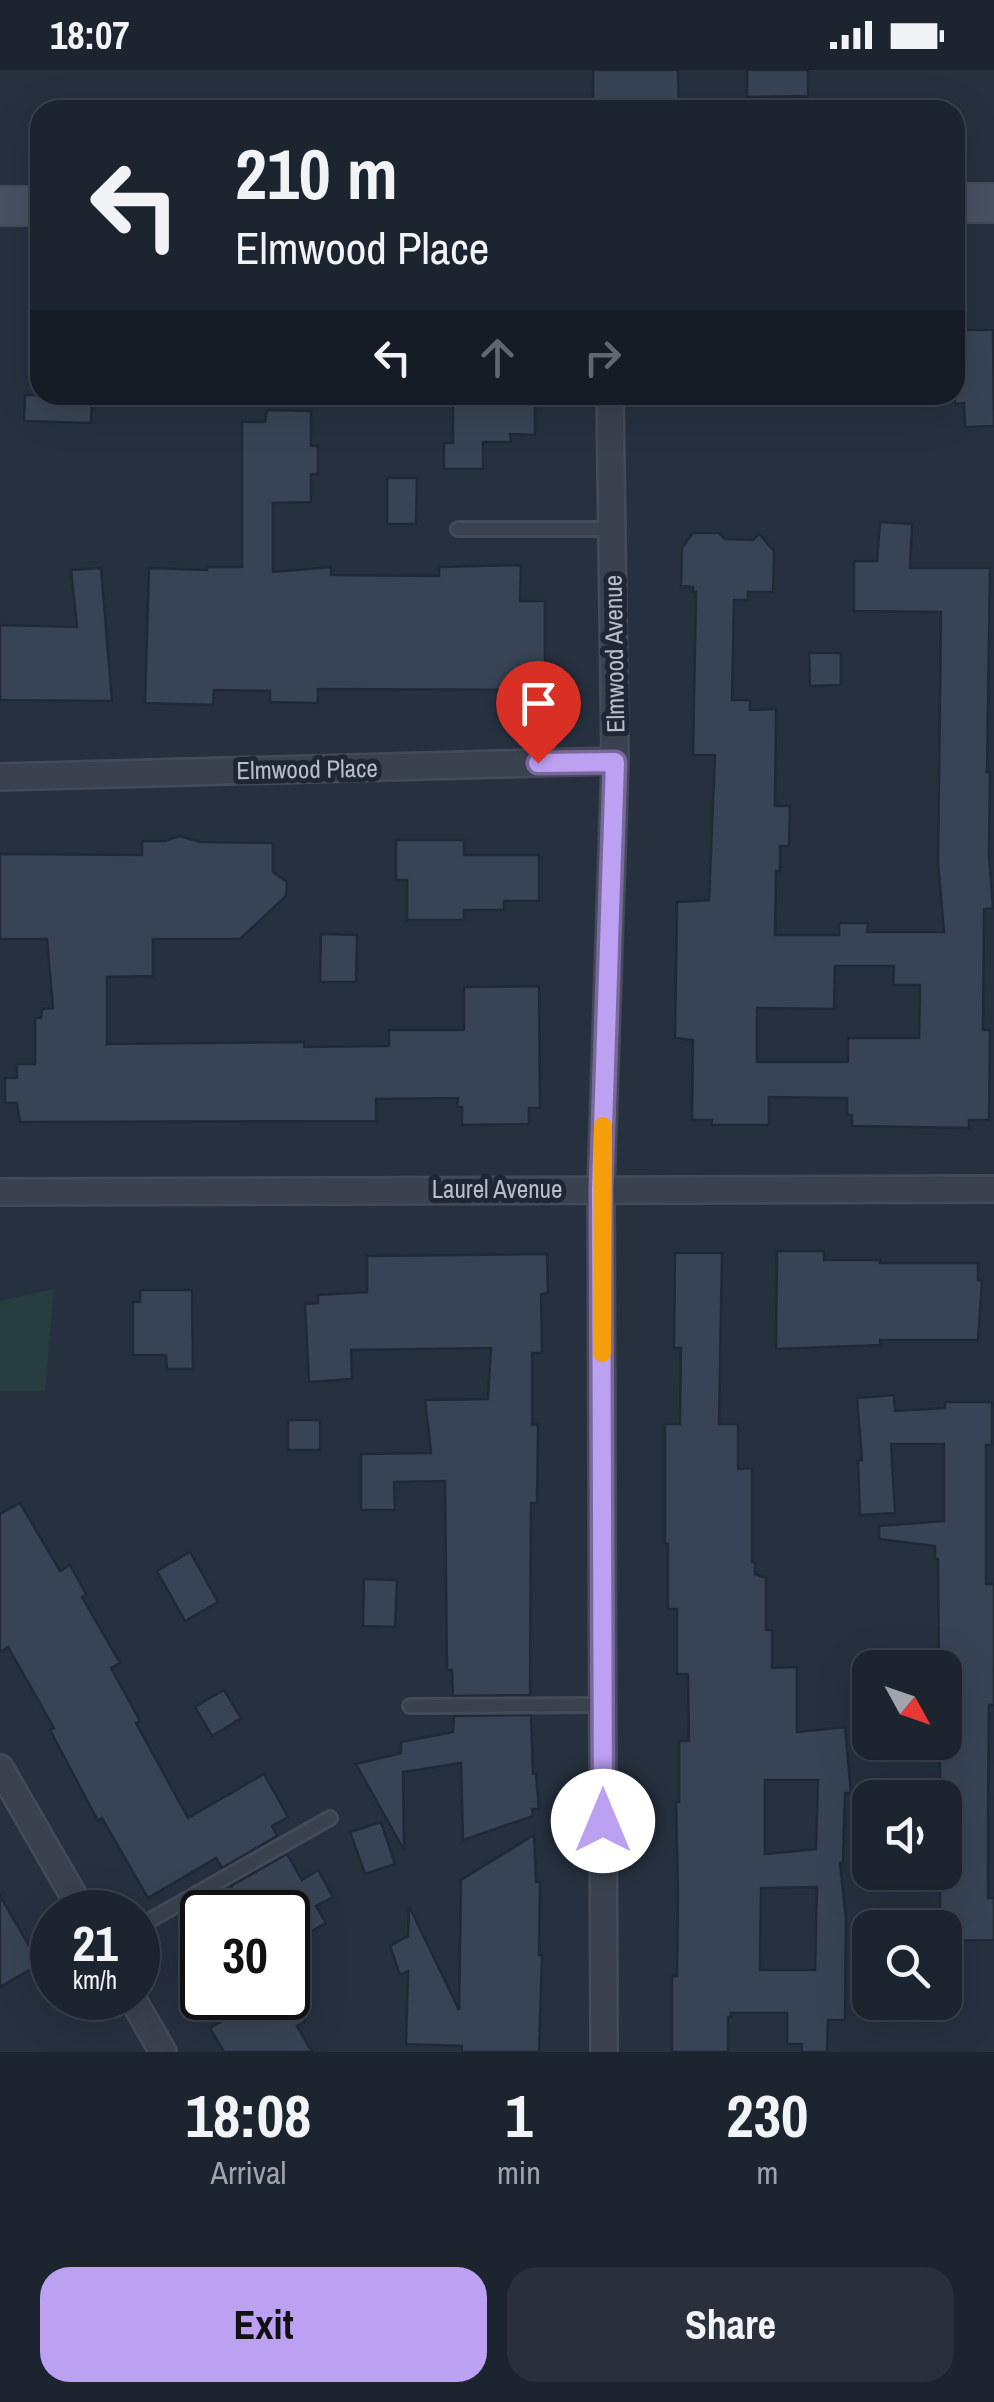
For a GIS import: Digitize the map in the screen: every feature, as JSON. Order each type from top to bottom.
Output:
[{"type":"main road","points":[[965,203],[994,203]]},
{"type":"main road","points":[[0,206],[30,206]]},
{"type":"street","name":"Elmwood Avenue","points":[[604,2052],[601,1188],[615,762],[610,405]]},
{"type":"street","name":"Elmwood Place","points":[[0,777],[615,762]]},
{"type":"street","name":"Laurel Avenue","points":[[0,1192],[994,1189]]},
{"type":"street","points":[[0,1768],[70,1890]]},
{"type":"street","points":[[145,2020],[163,2052]]},
{"type":"lane","points":[[458,529],[612,529]]},
{"type":"lane","points":[[410,1706],[603,1705]]},
{"type":"lane","points":[[160,1915],[330,1818]]},
{"type":"green space","points":[[54,1289],[45,1391],[0,1391],[0,1301]]},
{"type":"building","points":[[593,70],[678,70],[679,100],[593,100]]},
{"type":"building","points":[[747,70],[808,70],[808,96],[747,97]]},
{"type":"building","points":[[965,330],[993,330],[994,426],[965,427]]},
{"type":"building","points":[[25,395],[30,395],[30,405],[92,405],[91,423],[24,421]]},
{"type":"building","points":[[453,405],[535,405],[535,435],[510,434],[511,442],[483,442],[483,469],[444,469],[444,443],[453,443]]},
{"type":"building","points":[[267,410],[311,411],[311,446],[318,446],[318,474],[311,474],[311,502],[273,503],[273,572],[331,567],[331,575],[439,576],[439,567],[521,565],[520,601],[545,601],[545,690],[318,689],[318,703],[270,702],[270,691],[214,690],[213,705],[145,703],[149,568],[242,567],[242,422],[265,422]]},
{"type":"building","points":[[387,478],[417,478],[416,524],[387,524]]},
{"type":"building","points":[[880,522],[912,524],[910,568],[990,568],[987,772],[993,908],[984,909],[983,1030],[990,1030],[989,1120],[969,1120],[969,1128],[852,1126],[847,1098],[769,1097],[769,1125],[711,1125],[712,1120],[692,1120],[693,1040],[675,1038],[677,902],[709,900],[715,755],[693,755],[696,592],[693,587],[681,586],[682,548],[693,533],[719,533],[725,539],[753,540],[759,534],[774,551],[773,592],[748,592],[748,600],[734,600],[732,700],[750,700],[750,710],[776,709],[775,806],[790,806],[789,846],[780,846],[780,871],[776,871],[775,935],[839,935],[839,923],[868,923],[867,932],[944,932],[938,862],[941,612],[854,611],[854,561],[877,561]],"holes":[[[835,966],[894,966],[893,985],[920,985],[919,1038],[848,1038],[848,1062],[757,1062],[757,1008],[834,1009]]]},
{"type":"building","points":[[101,568],[112,701],[0,700],[0,625],[77,627],[71,570]]},
{"type":"building","points":[[809,653],[841,653],[841,685],[810,686]]},
{"type":"building","points":[[179,836],[201,842],[273,843],[273,872],[287,882],[286,896],[240,939],[153,939],[153,976],[107,977],[107,1044],[304,1042],[304,1047],[389,1046],[389,1030],[464,1030],[464,987],[539,986],[540,1108],[529,1108],[529,1124],[462,1125],[458,1098],[376,1099],[376,1121],[20,1122],[17,1103],[5,1103],[5,1078],[17,1078],[17,1064],[35,1064],[35,1018],[41,1018],[42,1009],[53,1008],[47,939],[0,939],[0,854],[142,855],[142,841],[165,841]]},
{"type":"building","points":[[396,840],[464,840],[464,855],[539,855],[539,901],[504,901],[504,910],[464,910],[464,920],[407,920],[407,880],[396,880]]},
{"type":"building","points":[[321,934],[357,935],[356,982],[320,982]]},
{"type":"building","points":[[777,1251],[824,1251],[824,1260],[978,1263],[978,1280],[982,1281],[978,1340],[880,1340],[880,1345],[776,1349]]},
{"type":"building","points":[[675,1253],[722,1253],[719,1424],[738,1424],[738,1469],[752,1468],[752,1562],[755,1574],[766,1578],[766,1630],[772,1630],[772,1668],[797,1667],[797,1732],[845,1727],[851,1793],[845,1793],[840,1863],[846,1919],[845,2020],[828,2020],[827,2052],[802,2052],[802,2044],[787,2044],[787,2013],[731,2013],[728,2052],[672,2052],[672,1976],[677,1976],[679,1741],[689,1741],[688,1674],[677,1674],[677,1609],[668,1609],[665,1544],[665,1424],[680,1424],[681,1348],[674,1348]],"holes":[[[765,1780],[818,1780],[816,1849],[765,1854]],[[817,1887],[815,1970],[760,1970],[761,1888]]]},
{"type":"building","points":[[547,1254],[548,1293],[541,1294],[542,1353],[532,1353],[532,1425],[538,1424],[537,1503],[531,1503],[530,1695],[453,1696],[452,1670],[447,1670],[445,1481],[394,1482],[395,1510],[361,1510],[361,1454],[431,1453],[425,1400],[488,1399],[491,1348],[351,1350],[352,1379],[309,1382],[305,1304],[318,1303],[318,1295],[367,1292],[367,1256]]},
{"type":"building","points":[[140,1290],[192,1290],[193,1369],[167,1369],[166,1355],[133,1355],[133,1302],[140,1302]]},
{"type":"building","points":[[894,1395],[895,1411],[945,1408],[945,1402],[992,1402],[992,1445],[986,1445],[986,1584],[994,1584],[988,1898],[994,1898],[994,1940],[962,1941],[962,1910],[940,1910],[940,1890],[962,1890],[962,1780],[940,1780],[940,1760],[962,1760],[962,1650],[939,1650],[935,1546],[879,1539],[879,1526],[944,1521],[944,1444],[891,1444],[895,1513],[860,1515],[858,1460],[862,1460],[857,1398]]},
{"type":"building","points":[[288,1420],[320,1420],[320,1450],[288,1450]]},
{"type":"building","points":[[20,1503],[60,1571],[70,1565],[86,1594],[82,1597],[120,1663],[111,1668],[140,1721],[136,1723],[188,1818],[264,1774],[288,1817],[272,1826],[277,1836],[222,1868],[216,1858],[160,1891],[143,1890],[102,1818],[98,1821],[50,1730],[54,1728],[8,1647],[0,1652],[0,1514]]},
{"type":"building","points":[[190,1552],[218,1602],[185,1621],[157,1571]]},
{"type":"building","points":[[364,1579],[397,1580],[395,1627],[363,1626]]},
{"type":"building","points":[[224,1690],[241,1718],[212,1736],[195,1707]]},
{"type":"building","points":[[531,1715],[533,1774],[539,1809],[532,1809],[533,1816],[463,1840],[461,1763],[403,1772],[404,1850],[356,1764],[401,1753],[401,1742],[453,1732],[454,1716]]},
{"type":"building","points":[[381,1822],[395,1864],[365,1874],[350,1832]]},
{"type":"building","points":[[534,1835],[542,1955],[539,2052],[462,2052],[462,2046],[406,2044],[408,1971],[400,1975],[390,1946],[408,1936],[409,1906],[459,2010],[461,1880]]},
{"type":"building","points":[[287,1854],[302,1880],[318,1870],[333,1897],[316,1906],[326,1923],[310,1932],[310,1890],[233,1890],[231,1886]]},
{"type":"building","points":[[0,1896],[30,1947],[30,1970],[0,1987]]},
{"type":"building","points":[[224,2020],[304,2020],[297,2026],[312,2052],[224,2052],[210,2028]]},
{"type":"slow traffic","points":[[602,1353],[603,1126]]},
{"type":"route","points":[[538,763],[615,762],[601,1188],[603,1821]]}]
